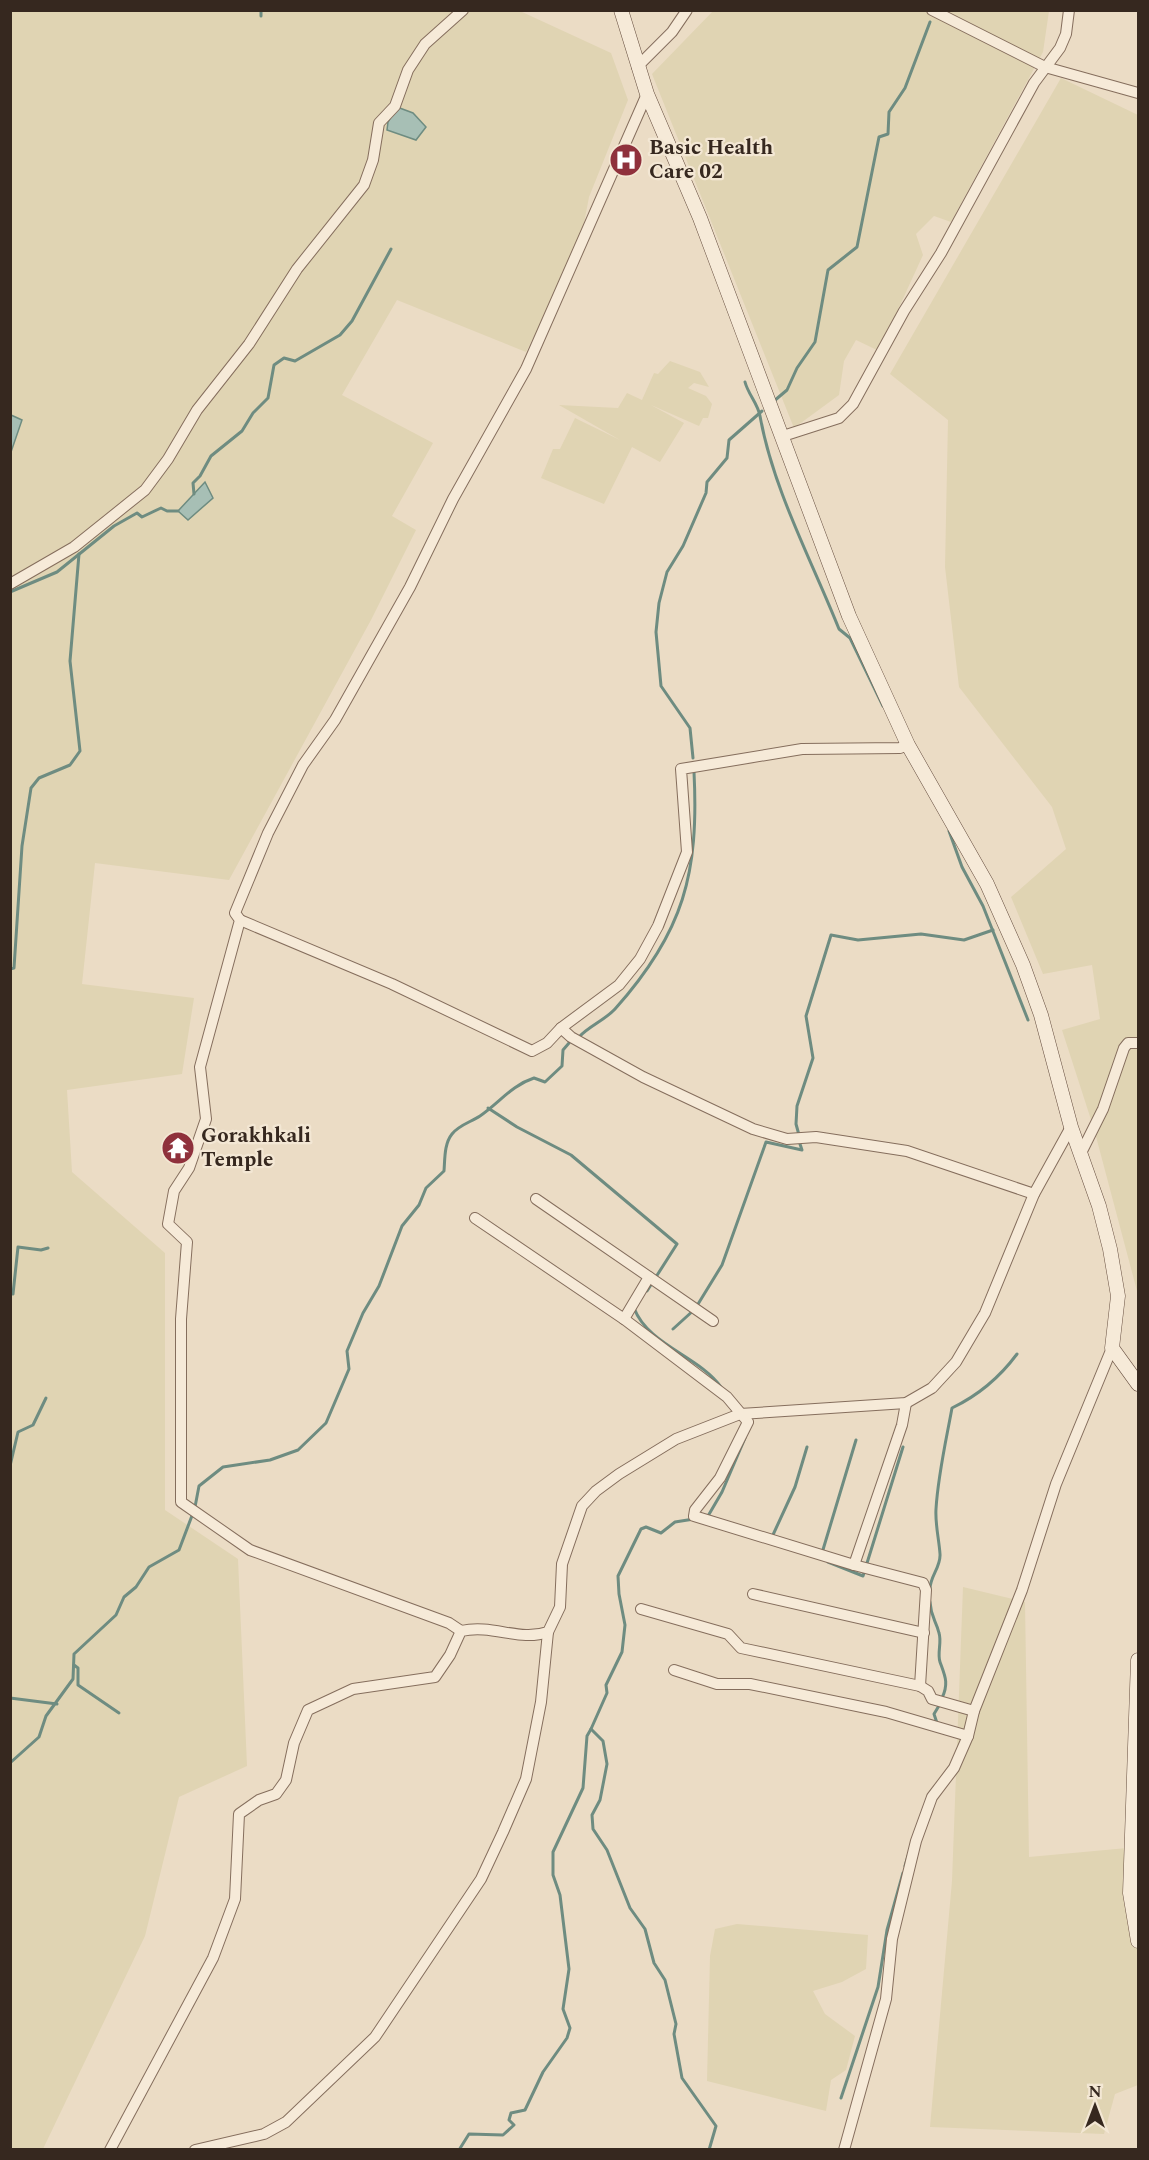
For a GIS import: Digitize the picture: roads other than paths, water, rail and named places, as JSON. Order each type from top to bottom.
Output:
[{"type":"street","points":[[10,584],[74,547],[145,490],[168,459],[197,410],[249,344],[297,269],[364,185],[373,160],[380,123],[395,106],[408,70],[425,44],[464,10]]},
{"type":"street","points":[[621,10],[647,94],[700,219],[849,616],[908,746],[987,884],[1023,965],[1041,1015],[1071,1126],[1110,1249],[1118,1296],[1112,1348],[1056,1484],[1022,1590],[974,1711],[968,1736],[954,1768],[932,1797],[916,1841],[892,1939],[886,1999],[844,2150]]},
{"type":"street","points":[[637,67],[672,32],[687,10]]},
{"type":"street","points":[[932,10],[1045,67],[1138,93]]},
{"type":"street","points":[[783,436],[838,418],[853,404],[904,311],[941,253],[1034,83],[1060,48],[1066,34],[1069,10]]},
{"type":"street","points":[[647,94],[526,369],[453,499],[410,587],[335,720],[303,765],[268,833],[235,913],[240,920],[392,984],[532,1051],[547,1043],[561,1028],[619,985],[640,959],[658,926],[687,852],[681,769],[802,749],[908,746]]},
{"type":"street","points":[[240,920],[200,1067],[206,1119],[189,1168],[174,1191],[168,1224],[187,1242],[182,1318],[181,1502],[250,1550],[449,1623],[461,1631],[493,1629],[533,1638],[548,1632]]},
{"type":"street","points":[[561,1028],[571,1037],[643,1077],[753,1129],[787,1139],[816,1137],[907,1151],[1034,1194]]},
{"type":"street","points":[[1081,1153],[1103,1109],[1124,1048],[1128,1043],[1138,1043]]},
{"type":"street","points":[[195,2150],[264,2134],[286,2122],[375,2037],[481,1879],[526,1779],[541,1702],[548,1632],[560,1607],[562,1564],[582,1506],[596,1491],[619,1474],[676,1439],[740,1414],[906,1403],[932,1388],[956,1362],[985,1313],[1034,1194],[1071,1126]]},
{"type":"street","points":[[536,1199],[713,1322]]},
{"type":"street","points":[[475,1218],[624,1319],[727,1397],[748,1422],[720,1478],[695,1510],[694,1516],[854,1565],[923,1583],[926,1590],[920,1686]]},
{"type":"street","points":[[624,1319],[649,1277]]},
{"type":"street","points":[[1112,1348],[1138,1384]]},
{"type":"street","points":[[854,1565],[902,1425],[906,1403]]},
{"type":"street","points":[[753,1594],[924,1634]]},
{"type":"street","points":[[640,1609],[728,1634],[741,1648],[920,1686],[928,1691],[932,1699],[974,1711]]},
{"type":"street","points":[[110,2150],[213,1959],[235,1899],[239,1814],[259,1800],[276,1794],[286,1780],[294,1743],[308,1710],[353,1689],[435,1677],[450,1655],[461,1631]]},
{"type":"street","points":[[1138,1660],[1130,1893],[1138,1941]]},
{"type":"street","points":[[674,1670],[717,1684],[729,1682],[750,1684],[886,1712],[968,1736]]},
{"type":"waterway","points":[[261,10],[261,16]]},
{"type":"waterway","points":[[774,401],[787,390],[797,368],[815,342],[828,270],[857,247],[879,137],[888,134],[889,112],[905,88],[930,22]]},
{"type":"waterway","points":[[194,494],[193,483],[200,476],[211,456],[242,431],[253,413],[268,398],[274,365],[284,358],[295,361],[340,335],[352,321],[391,249]]},
{"type":"waterway","points":[[745,382],[759,412],[774,470],[805,550],[839,629],[850,638],[883,706]]},
{"type":"waterway","points":[[693,758],[690,728],[661,686],[656,632],[659,603],[667,572],[683,546],[706,493],[707,482],[727,458],[729,440],[762,411]]},
{"type":"waterway","points":[[10,592],[57,572],[114,526],[137,513],[142,517],[161,508],[167,511],[178,511]]},
{"type":"waterway","points":[[10,969],[14,968],[22,846],[31,788],[39,778],[70,765],[80,751],[70,661],[79,554]]},
{"type":"waterway","points":[[579,1037],[615,1009],[657,954],[672,927],[689,871],[695,808],[694,772]]},
{"type":"waterway","points":[[949,831],[962,867],[983,906],[1028,1020]]},
{"type":"waterway","points":[[799,1135],[796,1124],[797,1106],[813,1058],[806,1016],[831,935],[858,940],[921,934],[964,940],[993,930]]},
{"type":"waterway","points":[[195,1507],[199,1486],[223,1467],[270,1460],[298,1450],[326,1423],[349,1369],[347,1351],[363,1313],[379,1286],[402,1226],[419,1205],[426,1188],[444,1171],[445,1152],[449,1138],[458,1128],[480,1116],[519,1085],[534,1078],[545,1082],[562,1066],[563,1050],[569,1043]]},
{"type":"waterway","points":[[488,1108],[517,1127],[571,1155],[677,1244],[647,1291]]},
{"type":"waterway","points":[[673,1329],[695,1309],[722,1265],[766,1142],[802,1150],[800,1144]]},
{"type":"waterway","points":[[10,1293],[13,1294],[18,1247],[41,1250],[48,1248]]},
{"type":"waterway","points":[[634,1308],[650,1332],[712,1376],[721,1387]]},
{"type":"waterway","points":[[930,1589],[940,1559],[936,1520],[937,1496],[952,1408],[987,1385],[1017,1354]]},
{"type":"waterway","points":[[10,1466],[18,1432],[33,1425],[46,1398]]},
{"type":"waterway","points":[[708,1516],[722,1492],[745,1438]]},
{"type":"waterway","points":[[822,1553],[856,1440]]},
{"type":"waterway","points":[[772,1537],[795,1487],[807,1447]]},
{"type":"waterway","points":[[828,1562],[863,1576],[903,1447]]},
{"type":"waterway","points":[[10,1763],[39,1737],[46,1716],[73,1679],[74,1654],[116,1615],[124,1597],[136,1587],[149,1567],[179,1550],[193,1513]]},
{"type":"waterway","points":[[694,1519],[675,1522],[661,1533],[646,1527],[641,1529],[618,1576],[625,1625],[622,1652],[606,1685],[607,1693],[591,1729],[603,1741],[607,1764],[600,1800],[592,1815],[593,1829],[607,1850],[630,1908],[645,1929],[654,1963],[665,1980],[676,2024],[674,2034],[682,2078],[716,2126],[709,2150]]},
{"type":"waterway","points":[[930,1602],[931,1612],[940,1636],[939,1659],[945,1680],[942,1698]]},
{"type":"waterway","points":[[74,1665],[78,1668],[78,1685],[119,1713]]},
{"type":"waterway","points":[[10,1698],[57,1704]]},
{"type":"waterway","points":[[937,1723],[934,1714],[940,1704]]},
{"type":"waterway","points":[[459,2150],[469,2134],[503,2135],[514,2125],[509,2120],[511,2113],[525,2110],[543,2072],[567,2038],[570,2028],[563,2009],[569,1969],[560,1895],[553,1875],[553,1852],[583,1788],[587,1736],[591,1729]]},
{"type":"waterway","points":[[905,1866],[909,1853]]},
{"type":"waterway","points":[[841,2098],[878,1987],[887,1930],[903,1873]]},
{"type":"place","name":"Basic Health Care 02","points":[[626,160]]},
{"type":"place","name":"Gorakhkali Temple","points":[[178,1148]]}]
